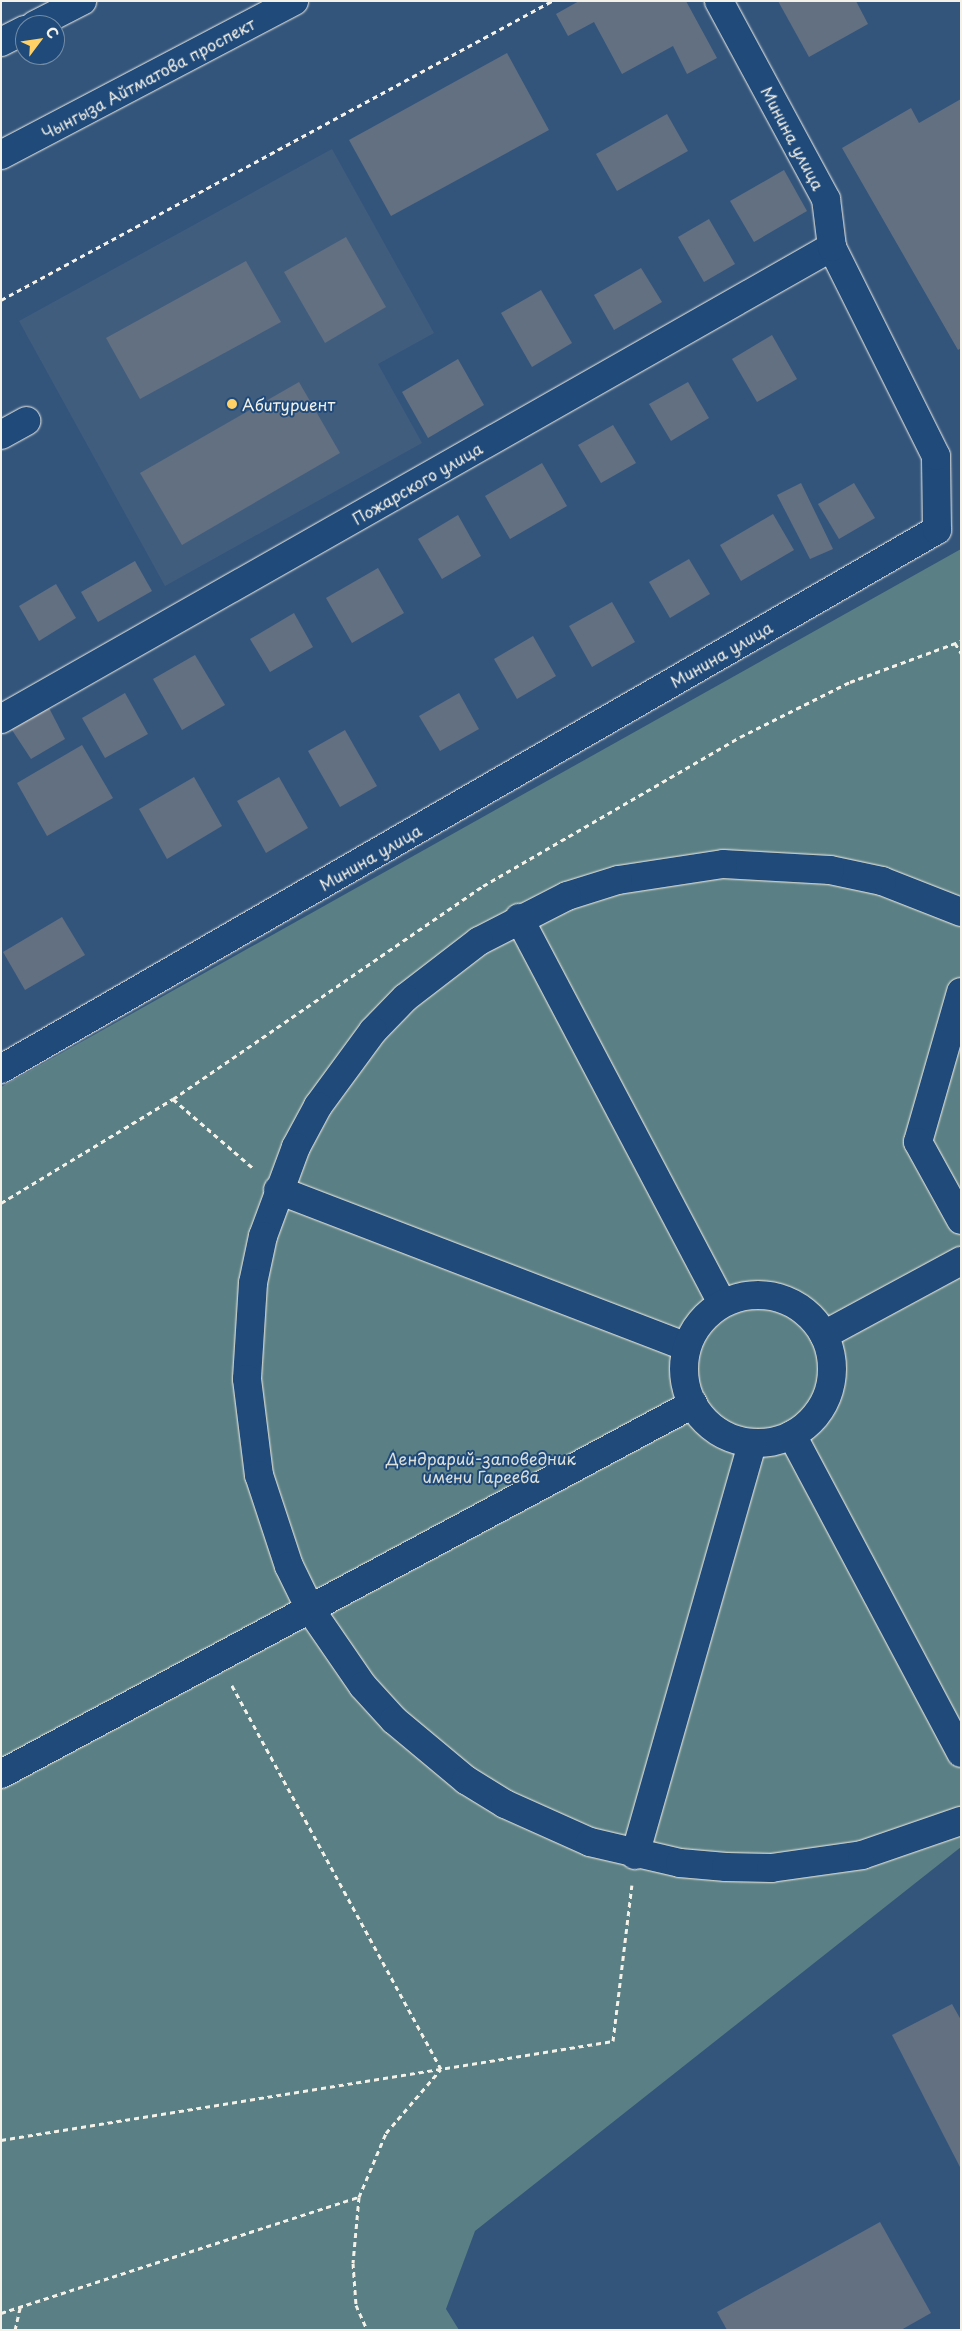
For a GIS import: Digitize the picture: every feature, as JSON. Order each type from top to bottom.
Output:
[{"type":"street","points":[[55,15],[82,1]]},
{"type":"street","name":"Чынгыза Айтматова проспект","points":[[1,155],[294,1]]},
{"type":"street","name":"Минина улица","points":[[1,1069],[937,530],[936,456],[832,246],[826,199],[719,1]]},
{"type":"street","points":[[1,42],[15,35]]},
{"type":"street","name":"Пожарского улица","points":[[1,718],[832,246]]},
{"type":"street","points":[[1,435],[26,420]]},
{"type":"street","points":[[961,912],[882,882],[830,870],[723,864],[618,880],[518,918],[440,968],[373,1031],[318,1106],[278,1190],[253,1283],[247,1379],[259,1475],[289,1566],[310,1609],[363,1686],[394,1720],[466,1780],[547,1825],[635,1855],[726,1867],[817,1863],[905,1843],[961,1821]]},
{"type":"street","points":[[518,918],[722,1302]]},
{"type":"street","points":[[961,992],[918,1142],[961,1220]]},
{"type":"street","points":[[278,1190],[686,1347]]},
{"type":"street","points":[[824,1334],[961,1261]]},
{"type":"street","points":[[750,1294],[780,1297],[806,1311],[824,1334],[831,1356],[827,1395],[811,1421],[792,1435],[752,1443],[708,1424],[692,1404],[684,1376],[686,1347],[700,1322],[722,1302],[750,1294]]},
{"type":"street","points":[[1,1774],[692,1404]]},
{"type":"street","points":[[792,1435],[961,1753]]},
{"type":"street","points":[[635,1855],[752,1443]]},
{"type":"path","points":[[1,300],[552,1]]},
{"type":"path","points":[[955,643],[961,653]]},
{"type":"path","points":[[173,1099],[278,1190]]},
{"type":"path","points":[[218,1658],[441,2069]]},
{"type":"path","points":[[1,2140],[613,2041],[635,1855]]},
{"type":"path","points":[[367,2330],[356,2305],[353,2263],[359,2197],[386,2133],[441,2069]]},
{"type":"path","points":[[1,2313],[359,2197]]},
{"type":"path","points":[[15,2330],[20,2307]]},
{"type":"shaded area","name":"Абитуриент","points":[[332,149],[434,333],[378,364],[422,443],[165,586],[19,321]]},
{"type":"green space","name":"Дендрарий-заповедник имени Гареева","points":[[961,549],[961,1847],[475,2231],[446,2309],[459,2330],[1,2330],[1,1087]]},
{"type":"building","points":[[579,1],[686,1],[717,58],[687,74],[673,46],[622,74],[594,22],[568,36],[556,14]]},
{"type":"building","points":[[778,1],[856,1],[868,24],[809,57]]},
{"type":"building","points":[[507,53],[549,130],[391,216],[349,140]]},
{"type":"building","points":[[961,99],[961,348],[958,350],[842,148],[911,108],[919,123]]},
{"type":"building","points":[[667,114],[688,151],[617,191],[596,154]]},
{"type":"building","points":[[784,170],[807,211],[754,242],[730,201]]},
{"type":"building","points":[[709,219],[735,264],[704,282],[678,237]]},
{"type":"building","points":[[346,237],[386,307],[325,343],[284,272]]},
{"type":"building","points":[[246,261],[281,322],[140,399],[106,338]]},
{"type":"building","points":[[641,268],[662,302],[614,330],[594,295]]},
{"type":"building","points":[[541,290],[572,343],[532,367],[501,313]]},
{"type":"building","points":[[772,335],[797,379],[757,402],[732,359]]},
{"type":"building","points":[[458,359],[484,405],[428,438],[402,392]]},
{"type":"building","points":[[299,382],[340,453],[182,545],[140,473]]},
{"type":"building","points":[[688,382],[709,418],[671,441],[649,404]]},
{"type":"building","points":[[613,425],[636,463],[601,483],[578,445]]},
{"type":"building","points":[[542,463],[567,506],[510,539],[485,496]]},
{"type":"building","points":[[801,483],[833,549],[810,559],[777,495]]},
{"type":"building","points":[[854,483],[875,518],[839,539],[818,504]]},
{"type":"building","points":[[773,514],[794,550],[741,581],[720,545]]},
{"type":"building","points":[[458,515],[481,556],[442,579],[418,539]]},
{"type":"building","points":[[689,559],[710,594],[670,618],[649,582]]},
{"type":"building","points":[[135,561],[152,591],[98,622],[81,592]]},
{"type":"building","points":[[378,568],[404,613],[352,643],[326,598]]},
{"type":"building","points":[[56,584],[76,618],[39,641],[19,606]]},
{"type":"building","points":[[612,602],[635,642],[592,667],[569,626]]},
{"type":"building","points":[[294,613],[313,647],[270,672],[250,639]]},
{"type":"building","points":[[533,636],[556,676],[517,699],[494,659]]},
{"type":"building","points":[[195,655],[225,705],[182,730],[153,679]]},
{"type":"building","points":[[125,693],[148,734],[105,758],[82,718]]},
{"type":"building","points":[[459,693],[479,729],[440,751],[419,716]]},
{"type":"building","points":[[47,704],[65,739],[31,759],[10,727]]},
{"type":"building","points":[[345,730],[377,786],[340,807],[308,751]]},
{"type":"building","points":[[82,745],[113,798],[47,836],[17,783]]},
{"type":"building","points":[[194,777],[222,826],[167,859],[139,809]]},
{"type":"building","points":[[279,777],[308,828],[266,853],[237,801]]},
{"type":"building","points":[[62,917],[85,955],[25,990],[3,952]]},
{"type":"building","points":[[952,2004],[961,2020],[961,2169],[892,2035]]},
{"type":"building","points":[[880,2222],[931,2313],[901,2330],[727,2330],[717,2312]]},
{"type":"place","name":"Абитуриент","points":[[232,404]]}]
